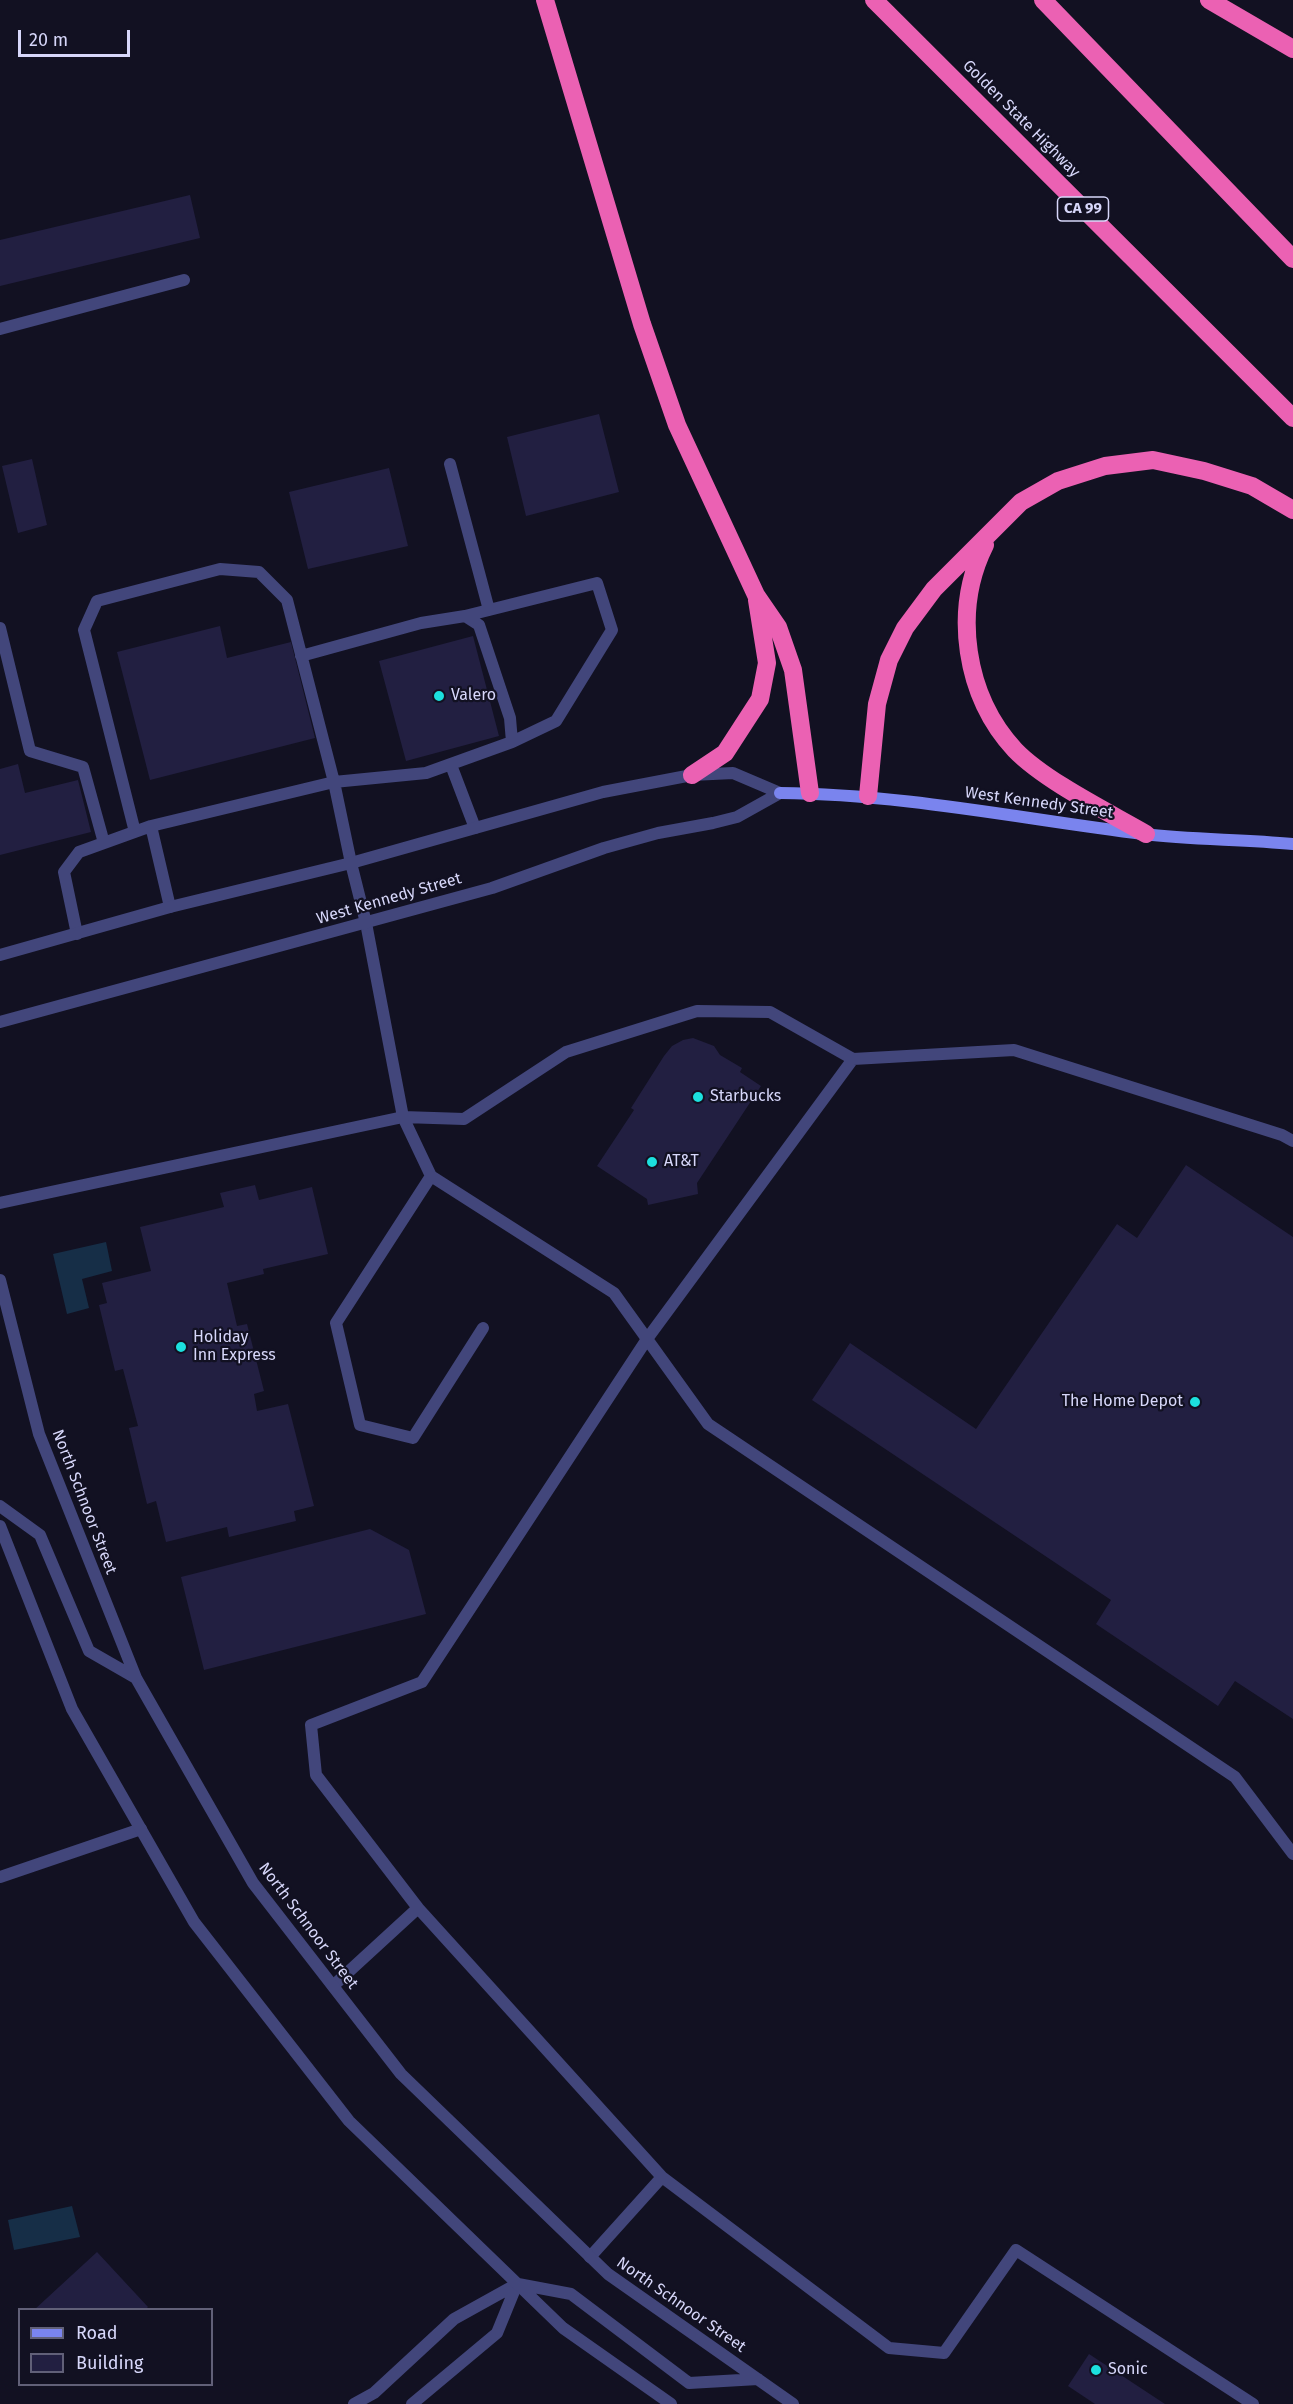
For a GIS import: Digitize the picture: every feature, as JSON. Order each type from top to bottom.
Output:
[{"type":"highway","points":[[545,0],[642,324],[677,425],[756,595],[778,627],[793,670],[810,793]]},
{"type":"highway","name":"Golden State Highway","points":[[874,0],[1293,418]]},
{"type":"highway","points":[[1043,0],[1293,259]]},
{"type":"highway","points":[[1209,0],[1293,49]]},
{"type":"highway","points":[[868,796],[877,704],[889,660],[905,628],[934,589],[1021,502],[1058,481],[1105,466],[1153,460],[1204,471],[1252,486],[1293,510]]},
{"type":"highway","points":[[993,530],[974,566],[966,632],[973,678],[991,716],[1016,750],[1050,777],[1146,834]]},
{"type":"highway","points":[[692,775],[725,753],[760,699],[767,663],[756,595]]},
{"type":"main road","name":"West Kennedy Street","points":[[780,793],[868,796],[1146,834],[1293,844]]},
{"type":"street","points":[[0,329],[183,280]]},
{"type":"street","points":[[450,464],[489,610]]},
{"type":"street","points":[[135,832],[84,630],[97,601],[220,569],[259,572],[287,600],[334,782],[366,923],[403,1117],[431,1176],[614,1293],[708,1424],[1235,1778],[1293,1854]]},
{"type":"street","points":[[77,934],[64,872],[79,852],[151,826],[334,782],[426,773],[512,742],[556,721],[612,630],[597,583],[465,616],[421,623],[301,656]]},
{"type":"street","points":[[465,616],[479,625],[510,718],[512,742]]},
{"type":"street","points":[[0,628],[30,751],[83,767],[104,843]]},
{"type":"street","points":[[451,765],[475,828]]},
{"type":"street","name":"West Kennedy Street","points":[[0,955],[170,907],[351,863],[603,792],[692,775],[733,773],[780,793]]},
{"type":"street","name":"West Kennedy Street","points":[[0,1022],[492,888],[658,832],[737,817],[780,793]]},
{"type":"street","points":[[151,826],[170,907]]},
{"type":"street","points":[[0,1203],[403,1117],[464,1119],[566,1052],[697,1011],[770,1012],[853,1059],[1014,1050],[1282,1135],[1293,1141]]},
{"type":"street","points":[[853,1059],[647,1339],[423,1682],[311,1725],[316,1775],[418,1908],[662,2177],[889,2348],[944,2353],[1016,2250],[1253,2404]]},
{"type":"street","points":[[431,1176],[336,1323],[360,1425],[413,1438],[483,1328]]},
{"type":"street","name":"North Schnoor Street","points":[[0,1280],[39,1434],[136,1678],[253,1883],[402,2074],[590,2257],[608,2274],[793,2404]]},
{"type":"street","points":[[0,1506],[40,1535],[89,1651],[136,1678]]},
{"type":"street","points":[[0,1526],[72,1709],[194,1922],[349,2121],[563,2328],[671,2404]]},
{"type":"street","points":[[0,1877],[141,1829]]},
{"type":"street","points":[[333,1986],[418,1908]]},
{"type":"street","points":[[590,2257],[662,2177]]},
{"type":"street","points":[[412,2404],[497,2333],[517,2284]]},
{"type":"street","points":[[354,2404],[374,2393],[454,2319],[517,2284],[570,2294],[689,2383],[758,2379]]},
{"type":"water","points":[[106,1242],[112,1271],[82,1279],[89,1308],[67,1314],[53,1254]]},
{"type":"water","points":[[72,2206],[80,2237],[14,2250],[8,2220]]},
{"type":"building","points":[[190,195],[200,238],[0,286],[0,240]]},
{"type":"building","points":[[599,414],[619,492],[526,516],[507,437]]},
{"type":"building","points":[[32,459],[47,525],[18,533],[2,466]]},
{"type":"building","points":[[389,468],[408,546],[308,569],[289,492]]},
{"type":"building","points":[[220,626],[227,658],[291,642],[315,738],[150,780],[117,652]]},
{"type":"building","points":[[473,636],[499,736],[406,761],[379,661]]},
{"type":"building","points":[[18,764],[25,793],[78,780],[91,832],[0,855],[0,769]]},
{"type":"building","points":[[693,1038],[714,1046],[720,1055],[742,1068],[740,1072],[761,1086],[697,1183],[698,1194],[648,1205],[647,1199],[597,1166],[634,1110],[631,1108],[664,1056],[672,1046]]},
{"type":"building","name":"The Home Depot","points":[[1186,1165],[1293,1237],[1293,1719],[1235,1681],[1218,1706],[1096,1624],[1111,1600],[812,1400],[850,1343],[976,1429],[1117,1224],[1137,1238]]},
{"type":"building","name":"Holiday Inn Express","points":[[255,1185],[259,1200],[312,1187],[328,1254],[263,1269],[264,1274],[227,1283],[237,1326],[247,1324],[264,1391],[254,1394],[257,1411],[288,1404],[314,1506],[294,1511],[296,1521],[229,1537],[227,1527],[166,1542],[156,1501],[147,1504],[129,1428],[138,1426],[123,1369],[115,1371],[99,1305],[107,1303],[102,1283],[151,1271],[140,1227],[224,1207],[220,1193]]},
{"type":"building","points":[[370,1529],[409,1550],[426,1614],[204,1670],[181,1577]]},
{"type":"building","points":[[97,2252],[148,2307],[147,2308],[36,2308]]},
{"type":"building","name":"Sonic","points":[[1089,2354],[1165,2404],[1095,2404],[1068,2386]]},
{"type":"place","name":"Valero","points":[[439,696]]},
{"type":"place","name":"Starbucks","points":[[698,1097]]},
{"type":"place","name":"AT&T","points":[[652,1162]]},
{"type":"place","name":"Holiday Inn Express","points":[[181,1347]]},
{"type":"place","name":"The Home Depot","points":[[1195,1402]]},
{"type":"place","name":"Sonic","points":[[1096,2370]]}]
